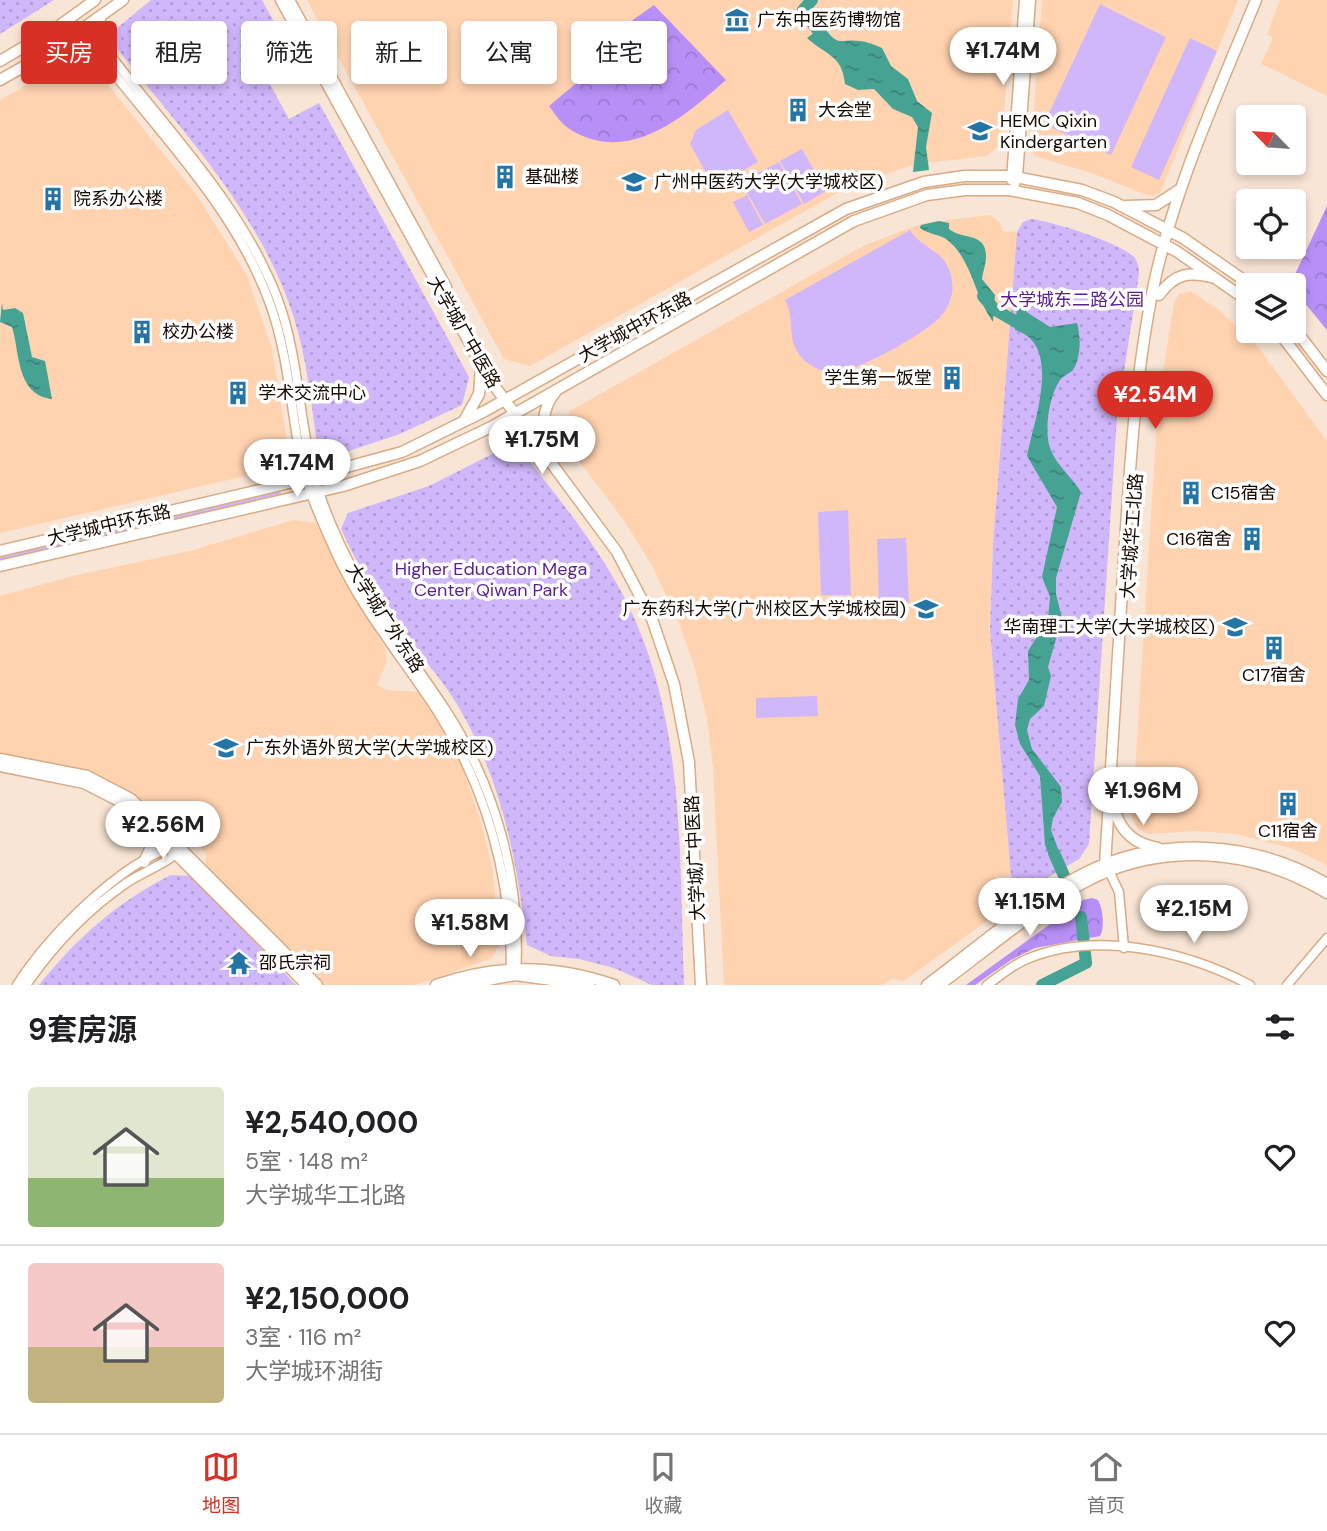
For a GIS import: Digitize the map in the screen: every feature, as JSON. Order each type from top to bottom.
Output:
[{"type":"main road","points":[[0,61],[95,0]]},
{"type":"main road","points":[[95,21],[123,0]]},
{"type":"main road","name":"大学城广中医路","points":[[281,0],[480,364],[624,564],[652,619],[670,671],[684,730],[690,776],[701,985]]},
{"type":"main road","name":"大学城广中医路","points":[[289,0],[507,399]]},
{"type":"main road","name":"大学城华工北路","points":[[1108,866],[1134,410],[1145,333],[1182,187],[1256,0]]},
{"type":"main road","name":"大学城华工北路","points":[[1171,232],[1263,0]]},
{"type":"main road","points":[[0,80],[21,68]]},
{"type":"main road","name":"大学城中环东路","points":[[0,551],[310,478],[402,452],[462,424],[853,206],[894,190],[932,180],[973,175],[1014,176],[1071,187],[1120,205],[1171,232],[1236,274]]},
{"type":"main road","points":[[1120,205],[1156,205],[1168,200],[1182,187]]},
{"type":"main road","name":"大学城中环东路","points":[[0,566],[372,478],[420,461],[516,412],[865,216],[935,194],[973,189],[1013,190],[1088,207],[1167,246],[1236,291]]},
{"type":"main road","name":"大学城华工北路","points":[[1108,866],[1115,811],[1140,421],[1167,246]]},
{"type":"main road","points":[[1159,295],[1169,282],[1183,274],[1198,274],[1224,281]]},
{"type":"main road","points":[[1287,343],[1327,395]]},
{"type":"main road","points":[[1305,343],[1327,371]]},
{"type":"main road","points":[[462,424],[480,394],[480,364]]},
{"type":"main road","points":[[550,449],[544,433],[544,414],[551,398],[561,386]]},
{"type":"main road","name":"大学城广中医路","points":[[516,412],[550,449],[630,560],[658,617],[676,669],[689,721],[697,776],[707,985]]},
{"type":"main road","points":[[0,759],[74,772],[107,784],[143,808],[177,849],[307,985]]},
{"type":"main road","points":[[0,766],[91,786],[120,800],[177,849],[317,985]]},
{"type":"main road","points":[[1115,811],[1124,831],[1134,840],[1166,849]]},
{"type":"main road","points":[[144,862],[152,845],[147,823]]},
{"type":"main road","points":[[927,985],[1053,892],[1108,866],[1166,849],[1202,847],[1241,851],[1296,868],[1327,884]]},
{"type":"main road","points":[[939,985],[1057,899],[1108,866],[1167,856],[1221,856],[1270,866],[1327,893]]},
{"type":"main road","points":[[436,985],[513,971],[573,974],[614,985]]},
{"type":"main road","points":[[461,985],[513,971],[589,985]]},
{"type":"street","points":[[1013,190],[1024,0]]},
{"type":"street","points":[[1014,176],[1031,0]]},
{"type":"street","name":"大学城广外东路","points":[[102,16],[97,30],[99,40],[222,198],[263,264],[288,332],[310,478]]},
{"type":"street","name":"大学城广外东路","points":[[117,77],[209,195],[246,251],[262,284],[280,335],[314,492],[344,569],[363,604],[446,726],[476,784],[501,863],[509,911],[513,971]]},
{"type":"street","points":[[17,985],[40,953],[72,918],[111,884],[144,862],[177,849]]},
{"type":"street","points":[[26,985],[56,946],[100,903],[177,849]]},
{"type":"street","points":[[1108,866],[1119,892],[1124,948]]},
{"type":"street","points":[[1287,985],[1327,938]]},
{"type":"street","points":[[987,985],[1026,959],[1078,946],[1124,948],[1197,961],[1250,985]]},
{"type":"shaded area","name":"广州中医药大学(大学城校区)","points":[[307,0],[1013,0],[1002,142],[987,156],[916,164],[846,188],[530,366],[504,359],[353,84],[447,84],[447,21],[351,21],[351,80],[337,55],[337,21],[319,21]]},
{"type":"shaded area","points":[[1042,0],[1238,0],[1160,193],[1149,196],[1094,174],[1034,156],[1031,148]]},
{"type":"shaded area","points":[[1280,0],[1327,0],[1327,96],[1261,64],[1273,38],[1267,34]]},
{"type":"shaded area","points":[[28,84],[107,84],[196,194],[247,275],[272,349],[290,459],[280,468],[0,533],[0,100]]},
{"type":"shaded area","name":"广州中医药大学(大学城校区)","points":[[990,215],[1000,222],[1002,231],[1017,232],[993,544],[990,631],[1011,876],[996,877],[999,907],[995,915],[904,981],[891,979],[883,985],[724,985],[713,767],[707,719],[694,665],[679,623],[653,567],[625,522],[564,441],[570,411],[865,245],[924,223]]},
{"type":"shaded area","name":"华南理工大学(大学城校区)","points":[[1190,291],[1218,309],[1236,326],[1236,343],[1254,343],[1259,348],[1327,441],[1327,865],[1291,848],[1236,834],[1198,831],[1148,834],[1138,829],[1132,819],[1158,403],[1174,303],[1179,294]]},
{"type":"shaded area","name":"广东外语外贸大学(大学城校区)","points":[[293,520],[316,523],[347,586],[385,648],[387,660],[377,685],[386,690],[418,692],[425,697],[462,767],[482,825],[493,872],[499,945],[492,958],[416,985],[322,985],[206,869],[206,854],[195,840],[107,782],[0,757],[0,596],[73,576],[190,551]]},
{"type":"green space","points":[[0,0],[54,0],[0,34]]},
{"type":"green space","points":[[151,0],[262,0],[274,21],[241,21],[241,84],[270,84],[289,119],[319,103],[469,377],[462,405],[400,434],[337,455],[317,444],[302,349],[280,280],[261,243],[217,174],[146,84],[227,84],[227,21],[131,21],[131,66],[117,48],[117,28]]},
{"type":"green space","points":[[1100,4],[1166,37],[1111,155],[1044,124]]},
{"type":"green space","points":[[654,5],[726,80],[674,121],[634,139],[614,142],[593,139],[571,130],[549,106],[575,84],[667,84],[667,21],[631,21]]},
{"type":"green space","points":[[1190,38],[1217,51],[1159,180],[1131,167]]},
{"type":"green space","points":[[728,110],[758,162],[714,187],[690,144],[696,130]]},
{"type":"green space","points":[[802,149],[826,191],[804,204],[780,161]]},
{"type":"green space","points":[[779,162],[802,204],[765,224],[741,182]]},
{"type":"green space","points":[[747,195],[763,225],[749,232],[733,202]]},
{"type":"green space","points":[[1327,206],[1327,330],[1306,305],[1306,273],[1296,273],[1302,259],[1306,259],[1306,251]]},
{"type":"green space","name":"大学城东二路公园","points":[[1031,219],[1069,228],[1128,252],[1135,258],[1139,274],[1117,417],[1089,844],[1079,859],[1027,890],[1017,887],[1011,876],[990,631],[993,544],[1017,232],[1023,222]]},
{"type":"green space","points":[[910,230],[920,242],[939,255],[948,267],[952,291],[944,312],[934,323],[908,340],[848,370],[828,372],[803,359],[794,345],[785,300]]},
{"type":"green space","name":"Higher Education Mega Center Qiwan Park","points":[[500,450],[525,456],[564,506],[612,576],[644,641],[669,736],[675,786],[684,985],[652,985],[614,968],[579,959],[551,956],[527,945],[512,852],[497,792],[486,763],[458,706],[381,602],[341,529],[348,513],[429,486]]},
{"type":"green space","points":[[280,490],[281,494],[0,561],[0,556],[18,550]]},
{"type":"green space","points":[[848,510],[851,595],[821,595],[818,512]]},
{"type":"green space","points":[[906,538],[909,602],[879,603],[877,539]]},
{"type":"green space","points":[[817,696],[818,716],[756,718],[756,698]]},
{"type":"green space","points":[[171,875],[191,876],[296,985],[39,985],[99,922],[133,897]]},
{"type":"green space","points":[[1083,900],[1098,900],[1102,913],[1100,936],[1035,948],[1011,960],[975,985],[966,985]]},
{"type":"water","points":[[823,26],[837,40],[863,41],[882,48],[891,66],[908,79],[917,101],[932,113],[926,147],[929,170],[913,172],[918,127],[912,117],[893,109],[874,89],[858,90],[845,84],[837,61],[807,38]]},
{"type":"water","points":[[939,221],[949,223],[949,229],[954,232],[978,240],[985,249],[982,279],[995,295],[993,322],[962,256],[946,239],[920,228],[921,225]]},
{"type":"water","points":[[2,303],[3,310],[15,308],[23,313],[32,357],[45,361],[52,399],[40,396],[26,381],[12,327],[0,322]]},
{"type":"water","points":[[1017,306],[1050,327],[1077,323],[1079,334],[1076,365],[1056,387],[1047,432],[1053,454],[1081,492],[1056,578],[1056,594],[1062,618],[1048,667],[1051,676],[1044,706],[1030,719],[1027,730],[1032,749],[1061,787],[1062,802],[1053,818],[1051,830],[1064,865],[1056,872],[1045,845],[1040,776],[1020,744],[1015,725],[1018,699],[1029,680],[1028,651],[1048,619],[1050,597],[1042,577],[1057,507],[1027,456],[1039,404],[1042,367],[1038,351],[1030,338],[1015,330]]},
{"type":"waterway","points":[[812,0],[803,10],[827,43]]},
{"type":"waterway","points":[[983,296],[994,309],[1030,330]]},
{"type":"waterway","points":[[1054,853],[1065,878]]},
{"type":"waterway","points":[[1042,985],[1086,963],[1081,917]]},
{"type":"place","name":"广东中医药博物馆","points":[[737,20]]},
{"type":"place","name":"大会堂","points":[[798,110]]},
{"type":"place","name":"HEMC Qixin Kindergarten","points":[[980,131]]},
{"type":"place","name":"基础楼","points":[[505,177]]},
{"type":"place","name":"广州中医药大学(大学城校区)","points":[[634,182]]},
{"type":"place","name":"院系办公楼","points":[[53,199]]},
{"type":"place","name":"校办公楼","points":[[142,332]]},
{"type":"place","name":"学生第一饭堂","points":[[952,378]]},
{"type":"place","name":"学术交流中心","points":[[238,393]]},
{"type":"place","name":"C15宿舍","points":[[1191,493]]},
{"type":"place","name":"C16宿舍","points":[[1252,539]]},
{"type":"place","name":"广东药科大学(广州校区大学城校园)","points":[[926,609]]},
{"type":"place","name":"华南理工大学(大学城校区)","points":[[1235,627]]},
{"type":"place","name":"C17宿舍","points":[[1274,648]]},
{"type":"place","name":"广东外语外贸大学(大学城校区)","points":[[226,748]]},
{"type":"place","name":"C11宿舍","points":[[1288,804]]},
{"type":"place","name":"邵氏宗祠","points":[[239,963]]}]
